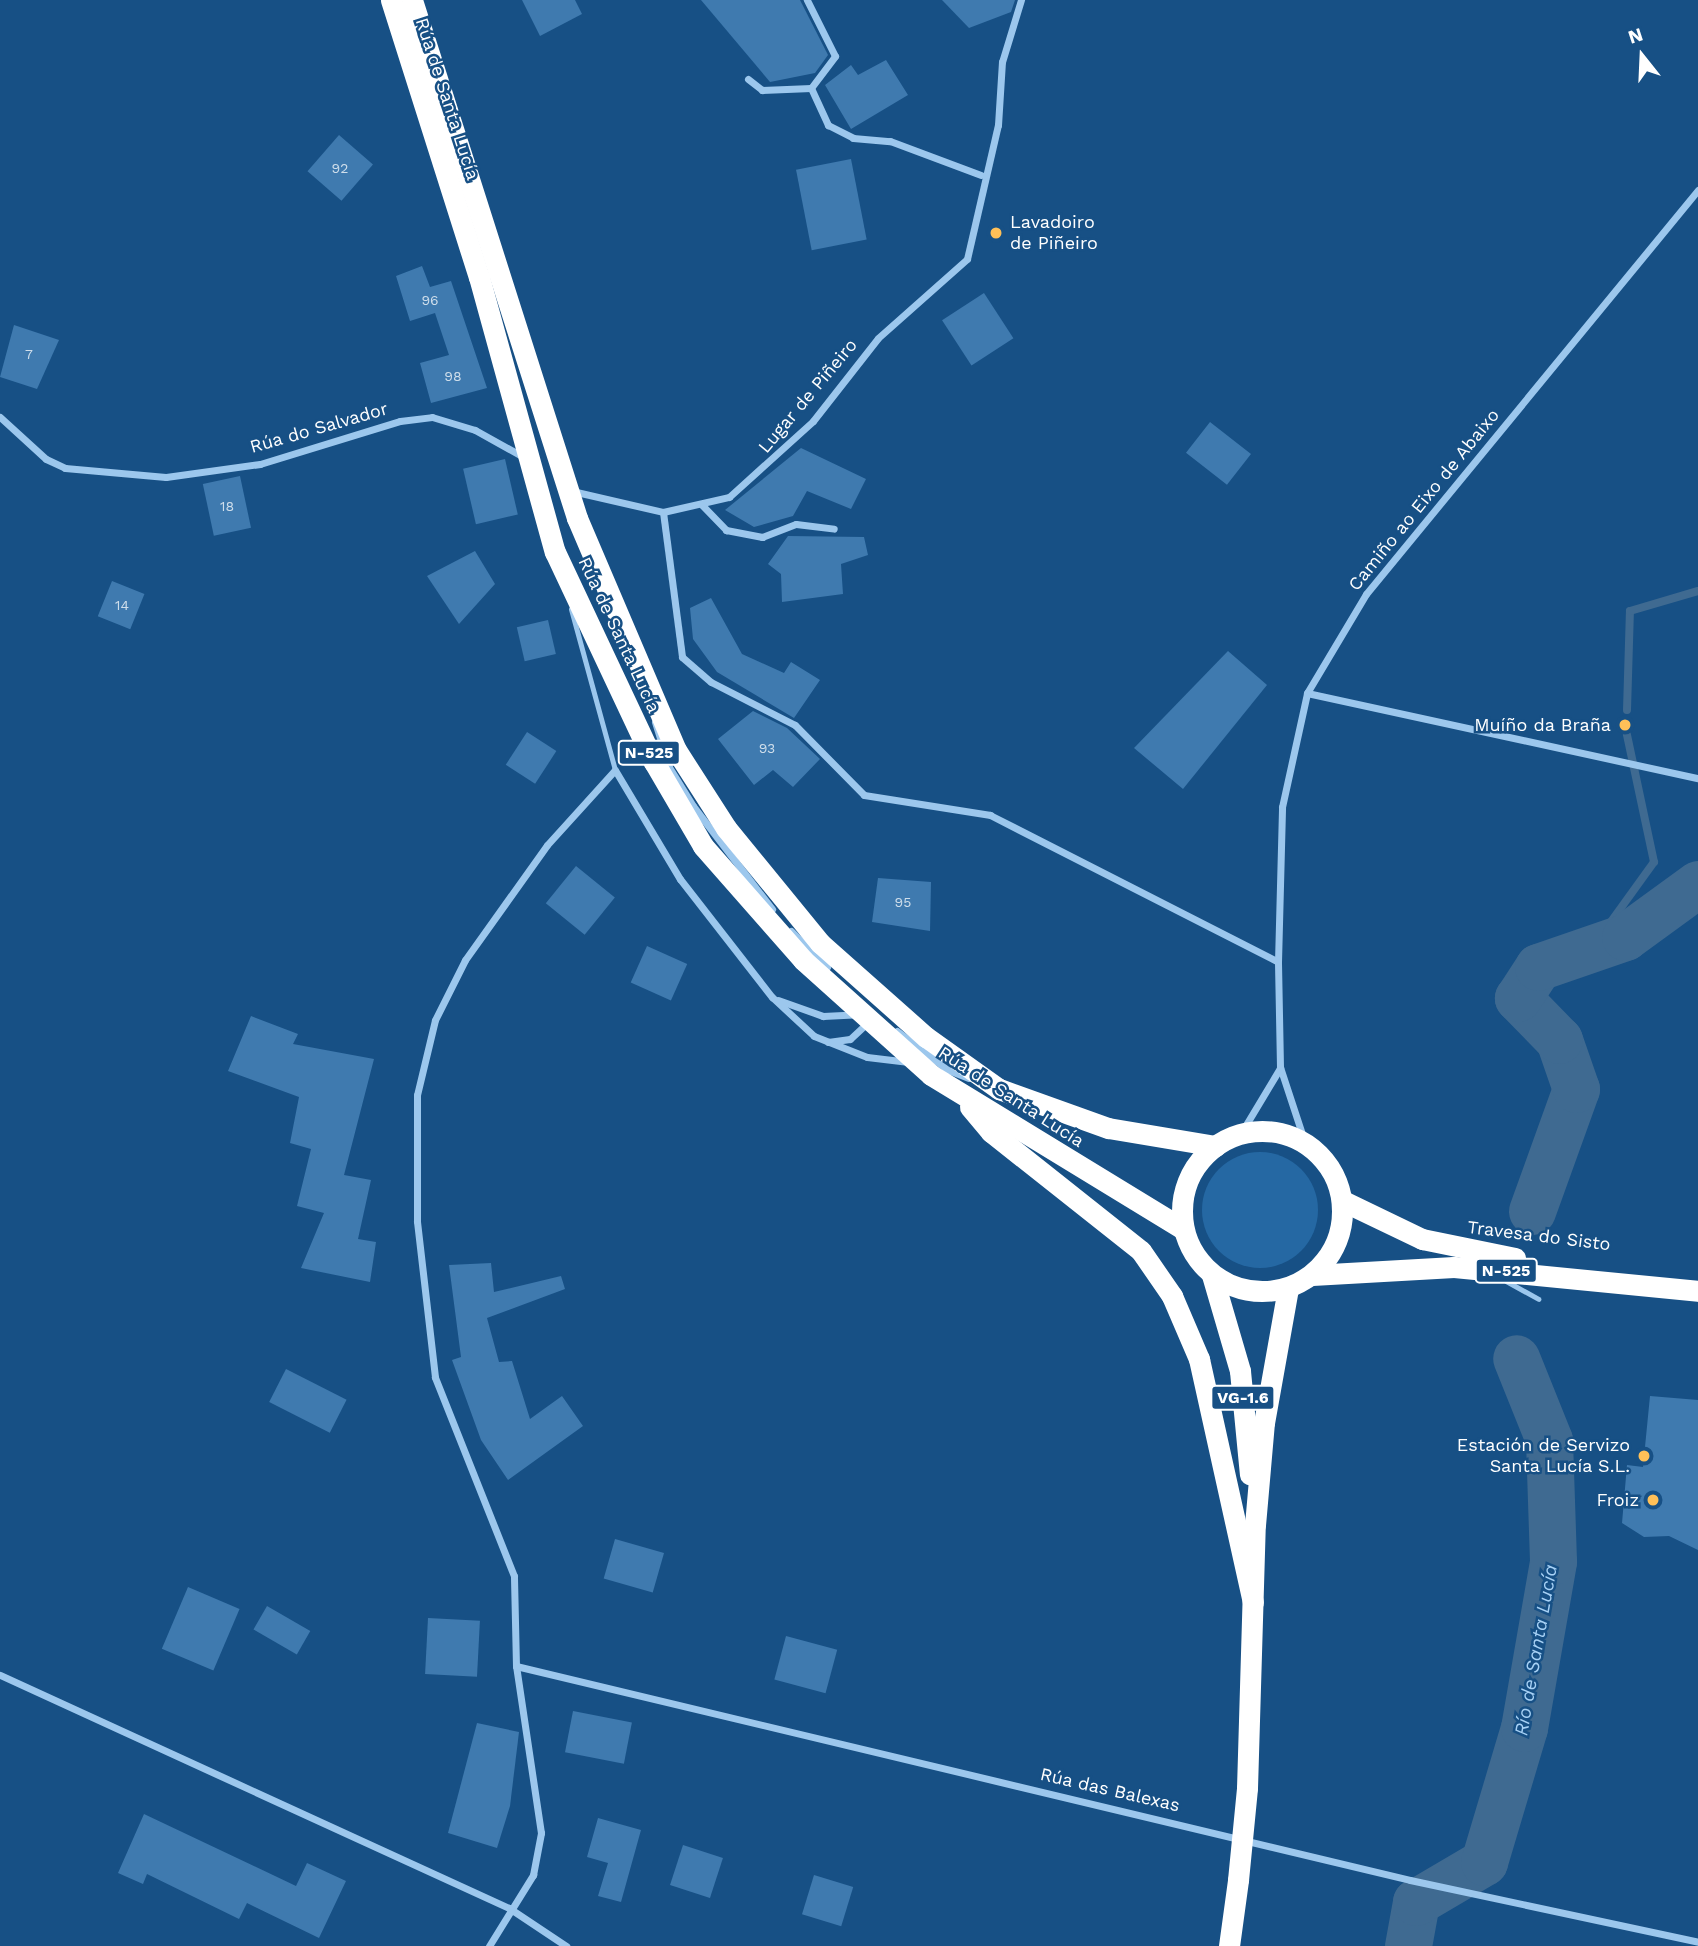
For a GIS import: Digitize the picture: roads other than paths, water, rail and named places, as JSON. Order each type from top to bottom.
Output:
[{"type":"highway","name":"Rúa de Santa Lucía","points":[[391,0],[555,552],[654,762],[703,846],[803,960],[916,1062],[958,1092],[1183,1229]]},
{"type":"highway","name":"Rúa de Santa Lucía","points":[[412,0],[570,490],[652,697],[726,828],[820,943],[926,1037],[999,1089],[1108,1128],[1215,1146]]},
{"type":"highway","points":[[958,1092],[991,1132],[1141,1251],[1172,1296],[1199,1359],[1254,1602]]},
{"type":"highway","points":[[1183,1229],[1187,1183],[1215,1146],[1241,1133],[1274,1132],[1305,1143],[1336,1178],[1343,1201]]},
{"type":"highway","name":"N-525","points":[[1183,1229],[1212,1275],[1262,1292],[1288,1288],[1312,1275],[1341,1228],[1343,1201]]},
{"type":"highway","name":"Travesa do Sisto","points":[[1343,1201],[1467,1252],[1698,1276]]},
{"type":"highway","name":"Travesa do Sisto","points":[[1312,1275],[1480,1269],[1698,1291]]},
{"type":"highway","name":"VG-1.6","points":[[1212,1275],[1240,1371],[1255,1525]]},
{"type":"highway","name":"VG-1.6","points":[[1229,1946],[1247,1788],[1255,1525],[1264,1423],[1288,1288]]},
{"type":"street","points":[[807,0],[835,56],[811,88]]},
{"type":"street","name":"Lugar de Piñeiro","points":[[570,490],[663,512],[729,497],[772,464],[878,338],[967,259],[981,212],[981,175],[1021,0]]},
{"type":"street","points":[[748,79],[762,90],[811,88]]},
{"type":"street","points":[[811,88],[828,125],[853,138],[890,141],[981,175]]},
{"type":"street","name":"Camiño ao Eixo de Abaixo","points":[[1280,1067],[1278,962],[1282,807],[1307,693],[1366,594],[1698,190]]},
{"type":"street","name":"Rúa do Salvador","points":[[0,417],[46,459],[65,468],[166,477],[260,464],[400,421],[432,417],[475,430],[529,460]]},
{"type":"street","points":[[702,505],[726,530],[762,537],[796,524],[834,529]]},
{"type":"street","points":[[663,512],[682,657],[711,682],[795,725],[863,794],[990,815],[1278,962]]},
{"type":"street","points":[[1307,693],[1698,778]]},
{"type":"street","points":[[652,697],[669,767],[693,806],[779,918],[866,1015],[948,1070],[999,1089]]},
{"type":"street","points":[[489,1946],[509,1908],[533,1875],[541,1833],[516,1666],[514,1576],[435,1377],[417,1221],[417,1095],[435,1020],[465,960],[547,845],[615,770],[680,879],[772,997],[827,1042],[867,1056],[916,1062]]},
{"type":"street","points":[[772,997],[822,1016],[866,1015]]},
{"type":"street","points":[[827,1042],[850,1039],[866,1015]]},
{"type":"street","points":[[1241,1133],[1280,1067]]},
{"type":"street","points":[[1280,1067],[1305,1143]]},
{"type":"street","name":"Rúa das Balexas","points":[[516,1666],[1410,1880],[1698,1942]]},
{"type":"street","points":[[0,1675],[509,1908],[566,1946]]},
{"type":"lane","points":[[555,552],[615,770]]},
{"type":"lane","points":[[1480,1269],[1538,1299]]},
{"type":"waterway","points":[[1627,710],[1630,611],[1698,591]]},
{"type":"waterway","points":[[1592,948],[1654,862],[1627,735]]},
{"type":"waterway","name":"Río de Santa Lucía","points":[[1532,1211],[1576,1089],[1559,1040],[1518,998],[1538,967],[1625,937],[1698,884]]},
{"type":"waterway","name":"Río de Santa Lucía","points":[[1408,1946],[1416,1902],[1484,1862],[1524,1728],[1553,1561],[1549,1440],[1516,1358]]},
{"type":"place","name":"Lavadoiro de Piñeiro","points":[[996,233]]},
{"type":"place","name":"Muíño da Braña","points":[[1625,725]]},
{"type":"place","name":"Estación de Servizo Santa Lucía S.L.","points":[[1644,1456]]},
{"type":"place","name":"Froiz","points":[[1653,1500]]}]
